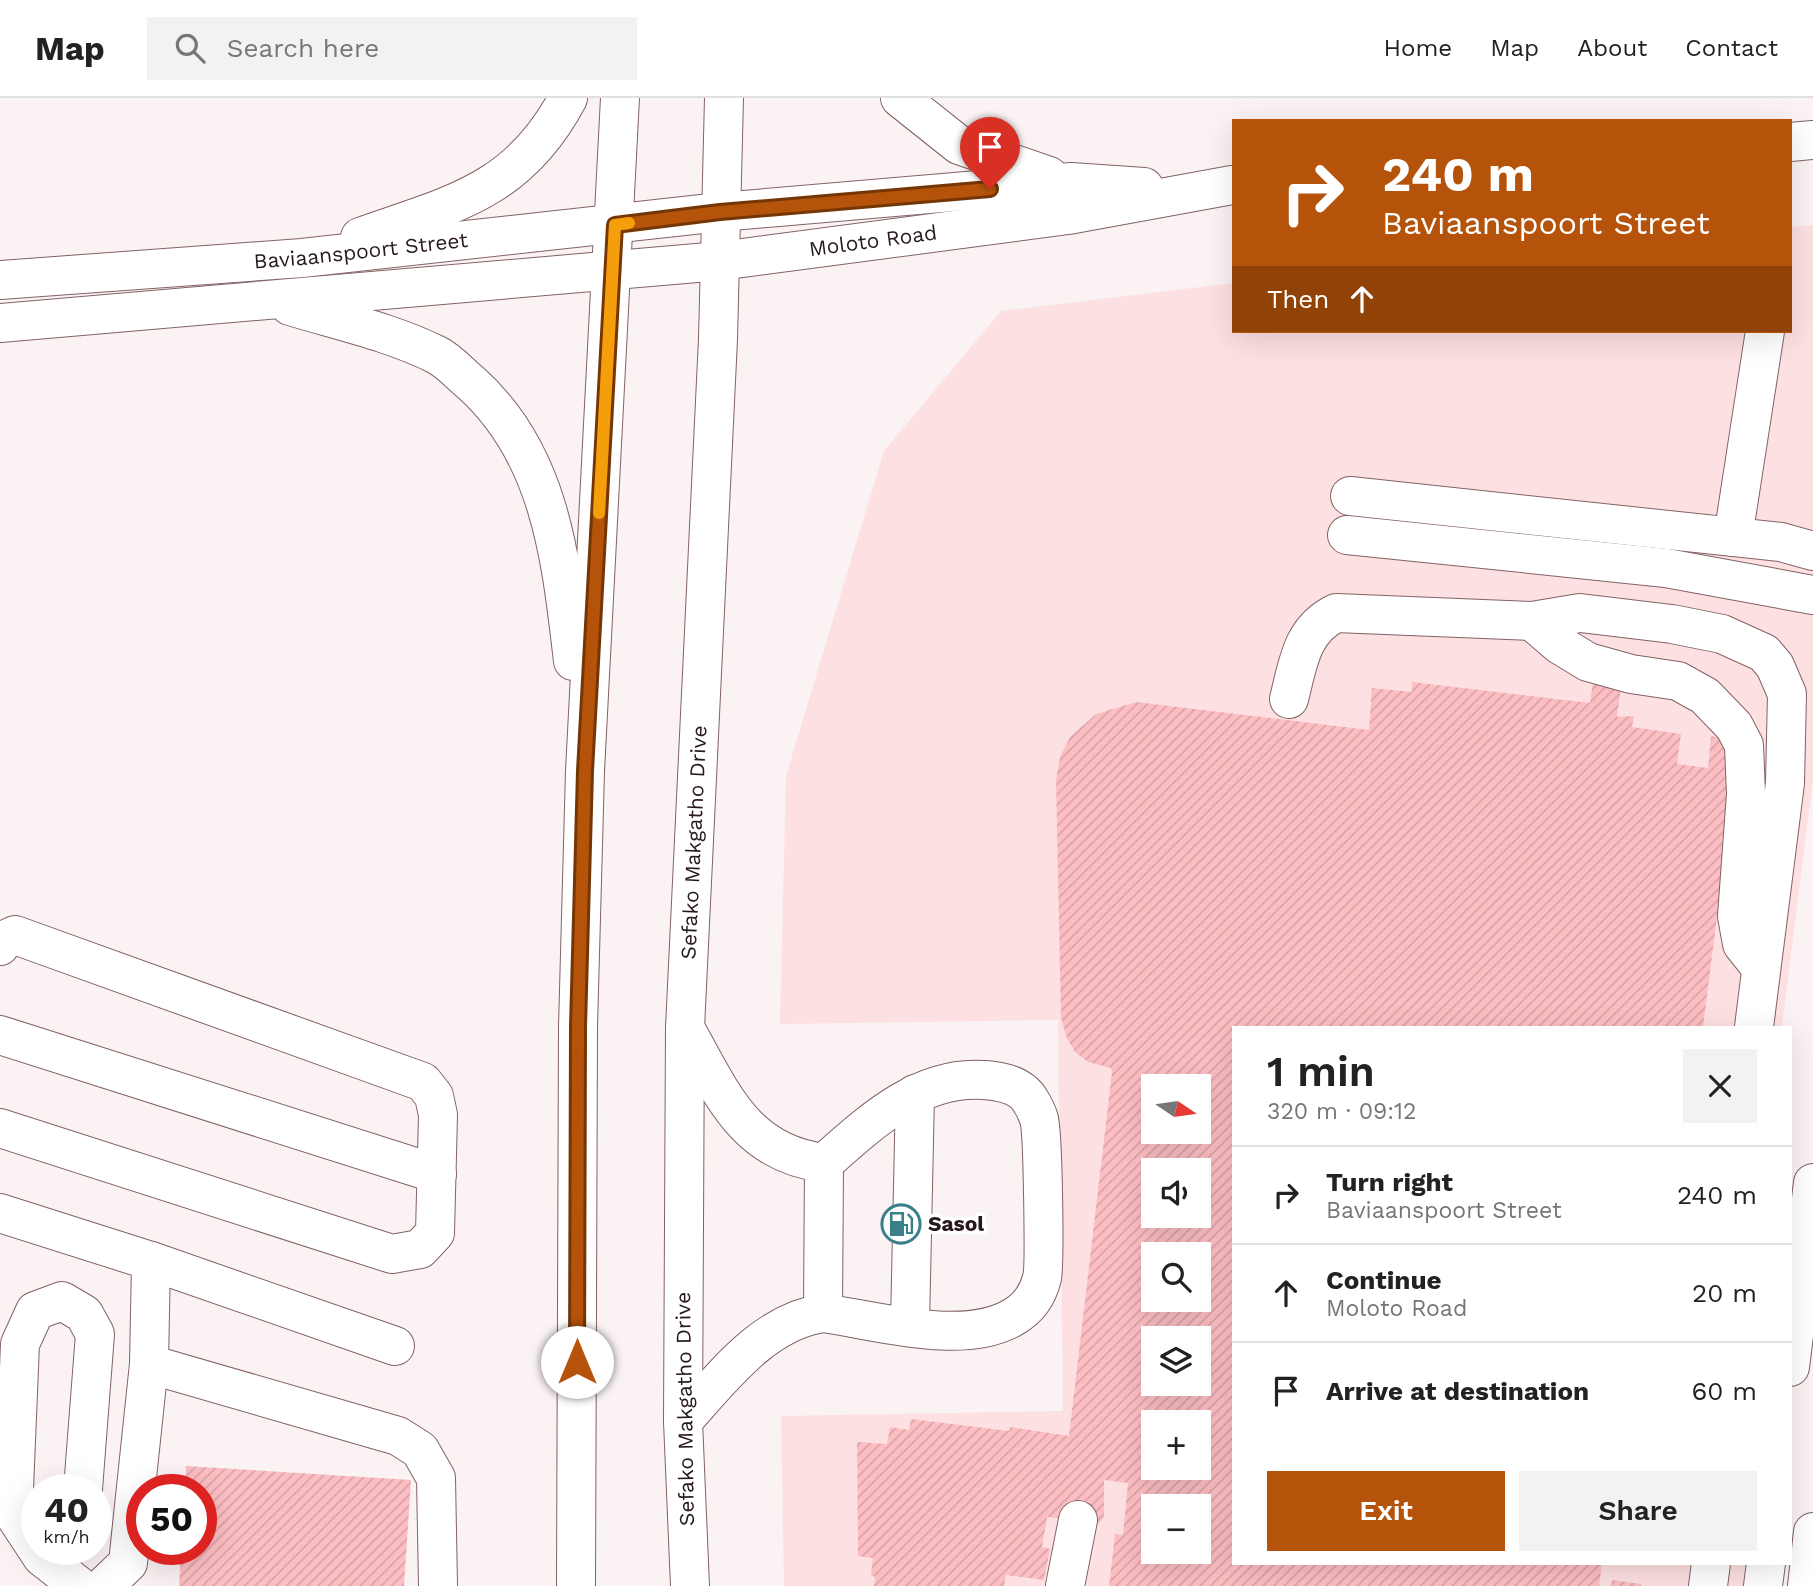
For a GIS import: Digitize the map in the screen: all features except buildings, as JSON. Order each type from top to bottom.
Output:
[{"type":"main road","points":[[302,258],[457,202],[498,181],[535,149],[568,98]]},
{"type":"main road","points":[[576,1586],[578,1027],[585,771],[620,98]]},
{"type":"main road","name":"Sefako Makgatho Drive","points":[[690,1586],[683,1421],[685,1028],[720,261],[724,98]]},
{"type":"main road","points":[[900,98],[959,145],[1010,165],[1071,182]]},
{"type":"main road","points":[[1792,142],[1813,140]]},
{"type":"main road","name":"Moloto Road","points":[[720,212],[1071,182],[1175,188],[1232,185]]},
{"type":"main road","name":"Moloto Road","points":[[720,261],[1068,215],[1232,185]]},
{"type":"main road","name":"Baviaanspoort Street","points":[[0,281],[302,258],[720,212]]},
{"type":"main road","name":"Baviaanspoort Street","points":[[0,323],[720,261]]},
{"type":"main road","points":[[268,300],[386,334],[440,356],[480,391],[513,431],[536,473],[561,558],[585,771]]},
{"type":"main road","points":[[1733,537],[1765,333]]},
{"type":"main road","points":[[1350,496],[1781,542],[1813,551]]},
{"type":"main road","points":[[1347,535],[1667,568],[1813,595]]},
{"type":"main road","points":[[1289,698],[1303,645],[1319,621],[1336,613],[1532,621],[1580,613],[1672,624],[1744,642],[1765,653],[1775,666],[1787,694],[1785,783],[1754,1026]]},
{"type":"main road","points":[[1532,621],[1560,645],[1588,662],[1630,674],[1678,681],[1705,696],[1734,726],[1744,745],[1746,794],[1737,916],[1742,944],[1761,968]]},
{"type":"main road","points":[[0,946],[15,935],[423,1082],[434,1096],[438,1115],[435,1233],[420,1250],[392,1254],[0,1128]]},
{"type":"main road","points":[[683,1421],[764,1339],[792,1321],[824,1313],[951,1331],[991,1328],[1017,1315],[1033,1300],[1043,1275],[1039,1119],[1025,1093],[1002,1081],[961,1078],[915,1094],[870,1122],[824,1163],[797,1160],[747,1128],[728,1105],[685,1028]]},
{"type":"main road","points":[[0,1035],[437,1174]]},
{"type":"main road","points":[[910,1325],[915,1094]]},
{"type":"main road","points":[[824,1163],[824,1313]]},
{"type":"main road","points":[[1792,1351],[1813,1183]]},
{"type":"main road","points":[[0,1213],[151,1261],[395,1346]]},
{"type":"main road","points":[[60,1565],[89,1578],[149,1364],[151,1261]]},
{"type":"main road","points":[[21,1525],[13,1513],[20,1344],[35,1311],[62,1301],[84,1314],[95,1334],[84,1474]]},
{"type":"main road","points":[[149,1364],[398,1436],[420,1450],[436,1478],[438,1586]]},
{"type":"main road","points":[[1065,1586],[1078,1520]]},
{"type":"main road","points":[[1807,1586],[1813,1532]]},
{"type":"main road","points":[[1709,1586],[1711,1565]]},
{"type":"main road","points":[[1763,1586],[1766,1565]]},
{"type":"shaded area","points":[[1813,225],[1813,779],[1782,1026],[1232,1026],[1232,1565],[1752,1565],[1749,1586],[784,1586],[781,1416],[1063,1411],[1058,1020],[780,1024],[786,776],[884,451],[1001,311],[1232,283],[1232,333],[1792,333],[1792,227]]},
{"type":"slow traffic","points":[[599,513],[615,225],[629,223]]},
{"type":"place","name":"Sasol","points":[[901,1224]]},
{"type":"route","points":[[577,1362],[578,1027],[585,771],[615,225],[720,212],[990,189]]}]
